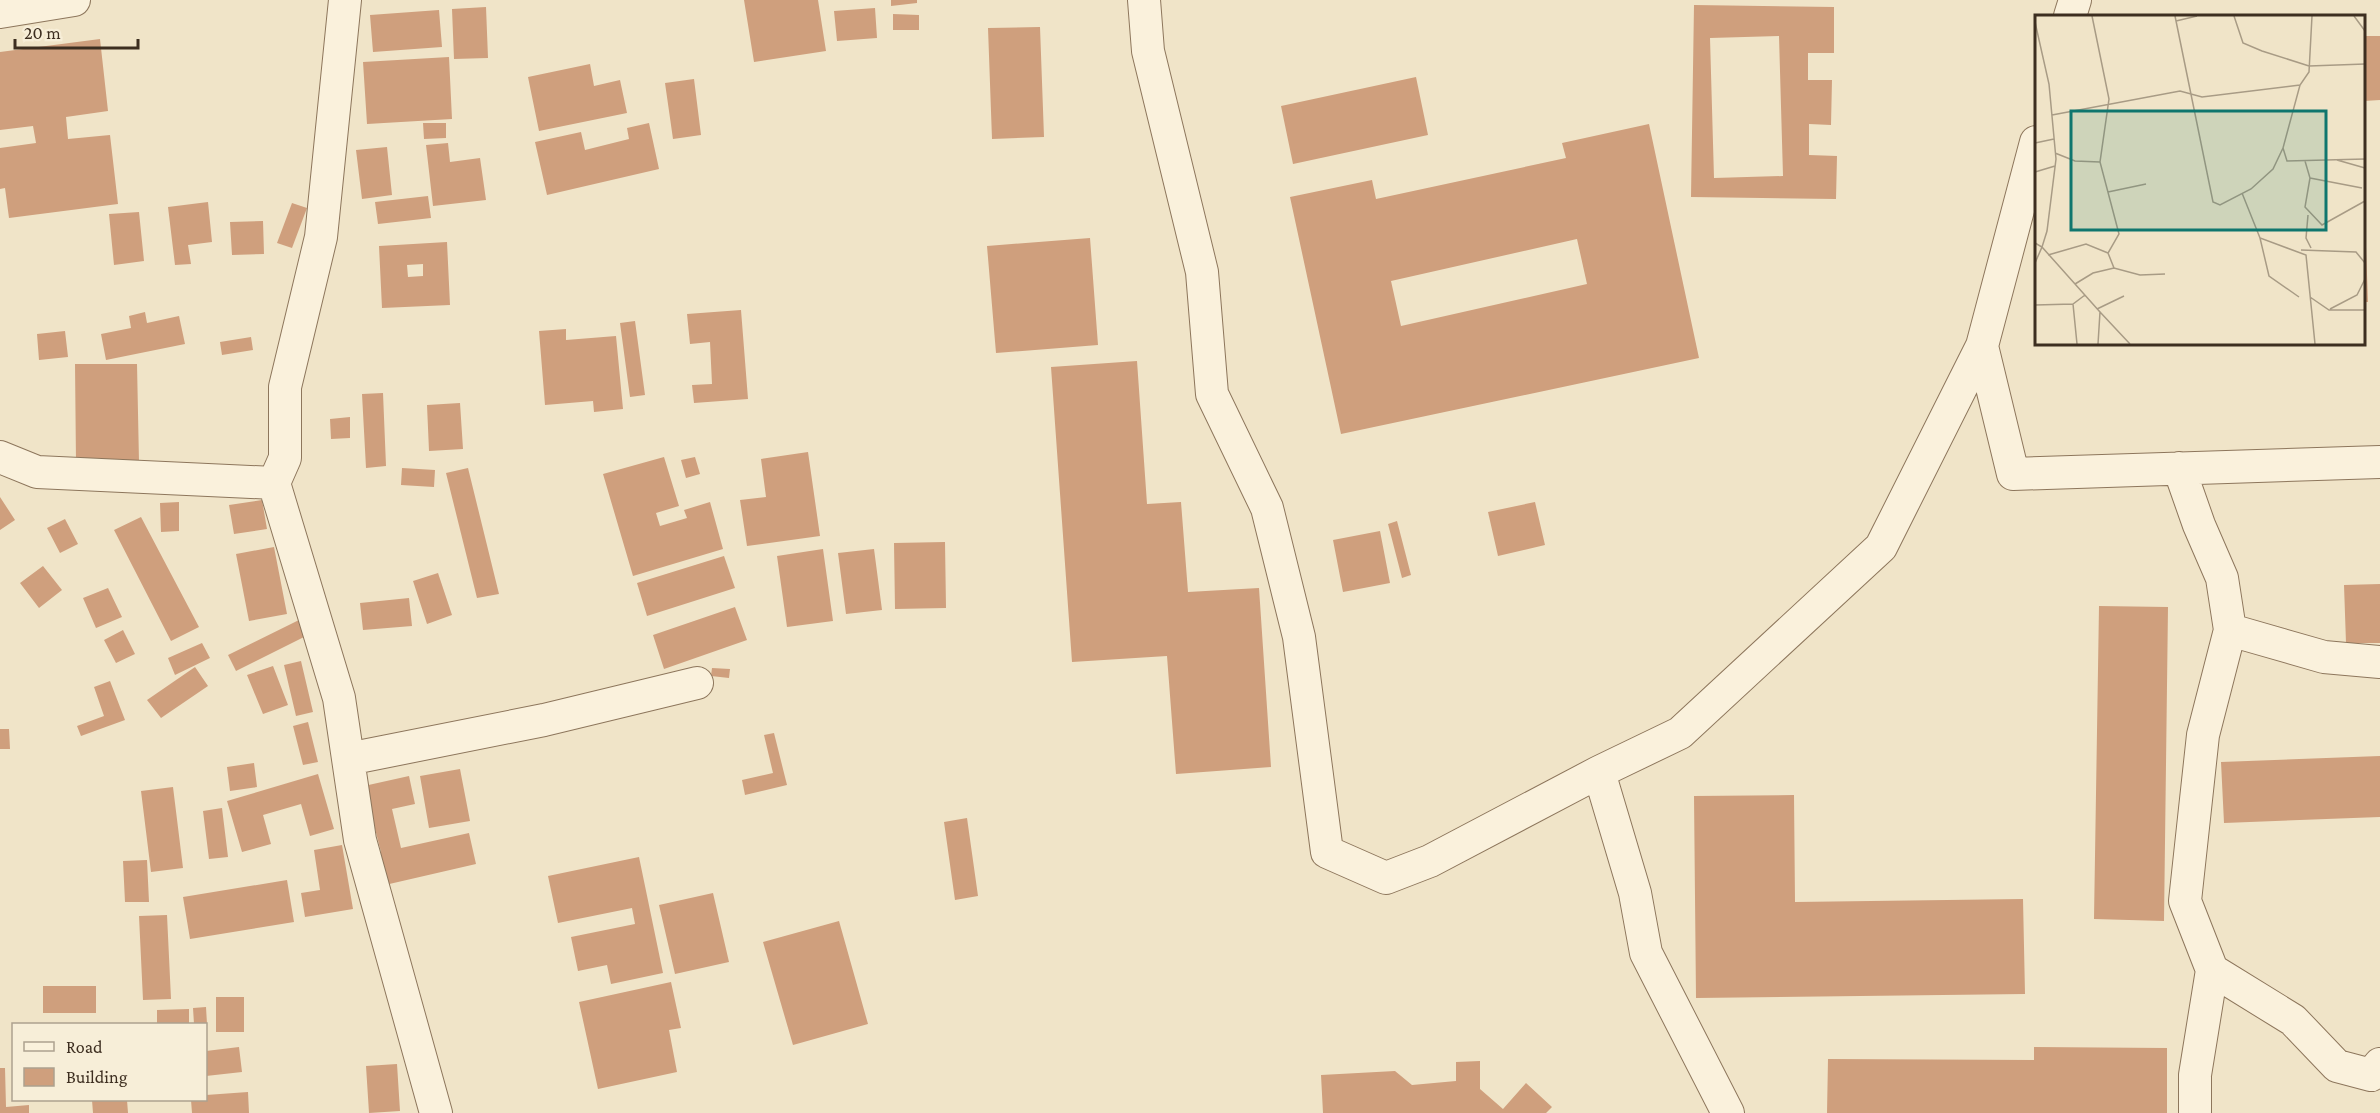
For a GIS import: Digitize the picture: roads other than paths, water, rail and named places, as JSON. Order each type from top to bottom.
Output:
[{"type":"street","points":[[0,12],[74,0]]},
{"type":"street","points":[[345,0],[321,237],[285,387],[285,458],[274,483],[339,698],[360,840],[436,1113]]},
{"type":"street","points":[[1144,0],[1148,51],[1202,272],[1212,394],[1267,508],[1299,637],[1327,852],[1386,878],[1430,861],[1599,772],[1680,733],[1881,547],[1982,346],[2035,149]]},
{"type":"street","points":[[2070,15],[2075,0]]},
{"type":"street","points":[[1982,346],[2013,474],[2380,462]]},
{"type":"street","points":[[0,457],[37,472],[274,483]]},
{"type":"street","points":[[2179,468],[2199,525],[2222,578],[2230,630],[2203,735],[2185,901],[2212,970],[2195,1075],[2195,1113]]},
{"type":"street","points":[[2230,630],[2324,657],[2380,662]]},
{"type":"street","points":[[348,759],[544,720],[697,683]]},
{"type":"street","points":[[1599,772],[1635,893],[1646,953],[1728,1113]]},
{"type":"street","points":[[2212,970],[2293,1020],[2337,1066],[2371,1075],[2380,1064]]}]
